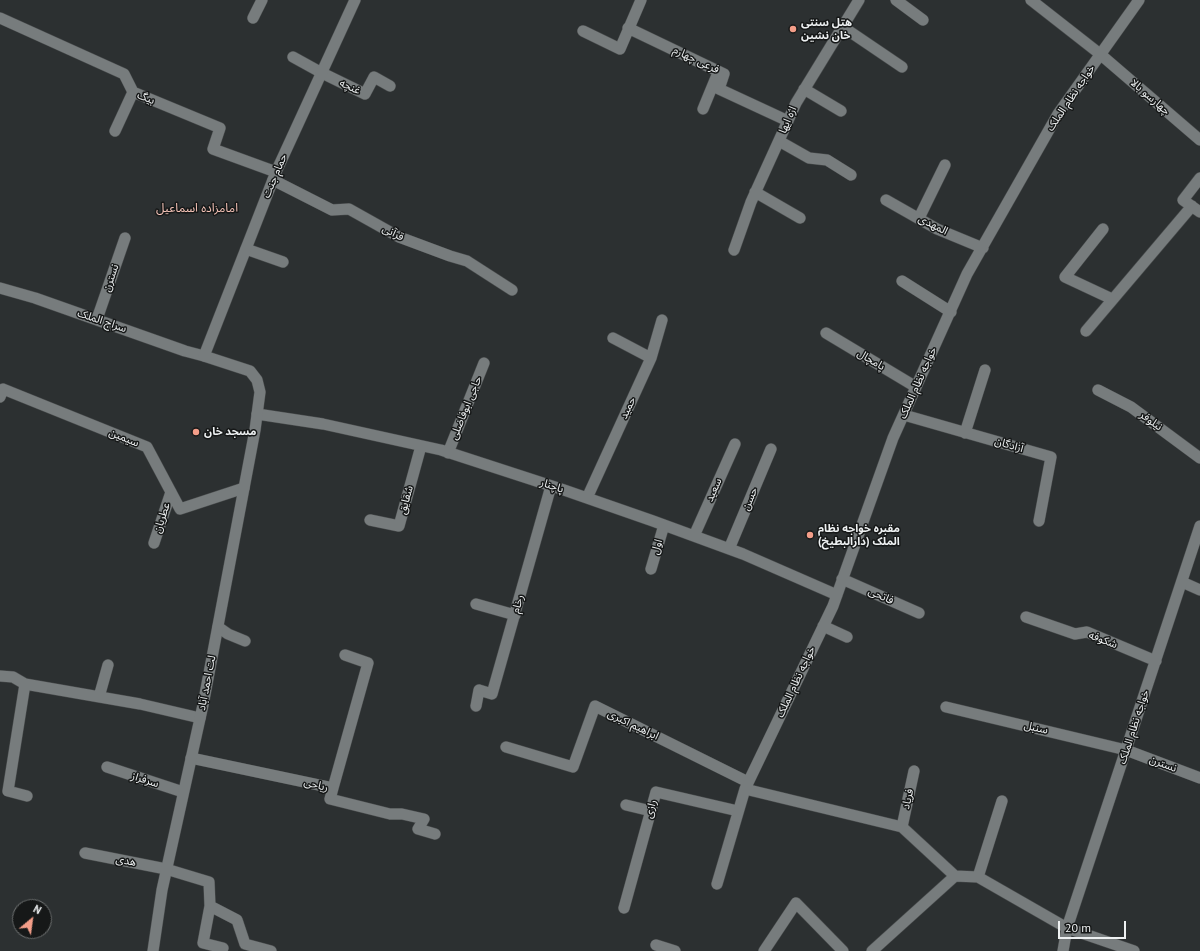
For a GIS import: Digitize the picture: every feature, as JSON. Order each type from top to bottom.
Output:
[{"type":"street","points":[[253,18],[262,0]]},
{"type":"street","name":"حمام جنت","points":[[204,356],[275,176],[355,0]]},
{"type":"street","points":[[583,31],[620,49],[641,0]]},
{"type":"street","name":"اژه ایها","points":[[734,250],[755,192],[796,102],[859,0]]},
{"type":"street","points":[[896,0],[923,20]]},
{"type":"street","points":[[1031,0],[1100,54]]},
{"type":"street","name":"خواجه نظام الملک","points":[[717,884],[746,786],[837,595],[893,438],[968,274],[1058,114],[1139,0]]},
{"type":"street","name":"بیگ","points":[[0,18],[124,74],[133,92],[220,128],[213,149],[275,176]]},
{"type":"street","points":[[843,27],[902,67]]},
{"type":"street","name":"فرعی چهارم","points":[[628,28],[719,71],[724,74],[719,89],[788,121]]},
{"type":"street","name":"چهارسو بالا","points":[[1100,54],[1200,140]]},
{"type":"street","points":[[292,57],[322,73]]},
{"type":"street","points":[[703,109],[719,71]]},
{"type":"street","name":"غنچه","points":[[322,73],[365,94],[374,77],[390,86]]},
{"type":"street","points":[[804,89],[841,111]]},
{"type":"street","points":[[115,131],[133,92]]},
{"type":"street","points":[[779,141],[808,158],[827,160],[851,175]]},
{"type":"street","points":[[919,218],[945,165]]},
{"type":"street","name":"قرآنی","points":[[275,176],[332,210],[349,209],[399,237],[467,261],[512,290]]},
{"type":"street","points":[[1086,331],[1112,300],[1196,209],[1183,200],[1200,178]]},
{"type":"street","points":[[755,192],[800,218]]},
{"type":"street","name":"المهدی","points":[[886,200],[937,229],[983,248]]},
{"type":"street","points":[[1103,229],[1065,277],[1112,300]]},
{"type":"street","name":"نسترن","points":[[97,319],[125,238]]},
{"type":"street","points":[[246,249],[282,262]]},
{"type":"street","points":[[902,281],[951,312]]},
{"type":"street","name":"سراج الملک","points":[[0,288],[35,298],[185,351],[204,356]]},
{"type":"street","name":"حمید","points":[[587,498],[651,358],[662,320]]},
{"type":"street","name":"پامچال","points":[[826,333],[916,387]]},
{"type":"street","points":[[613,338],[651,358]]},
{"type":"street","points":[[204,356],[250,371],[257,380],[260,392],[257,414]]},
{"type":"street","name":"حاجی ابوفاضلی","points":[[448,452],[484,363]]},
{"type":"street","points":[[965,433],[985,370]]},
{"type":"street","name":"سیمین","points":[[0,397],[3,389],[147,447],[180,509],[244,488]]},
{"type":"street","name":"نیلوفر","points":[[1098,390],[1131,407],[1200,458]]},
{"type":"street","name":"پاچنار","points":[[257,414],[323,424],[448,452],[587,498],[743,554],[837,595]]},
{"type":"street","name":"لت احمد آباد","points":[[153,951],[166,869],[200,718],[257,414]]},
{"type":"street","name":"آزادگان","points":[[904,415],[1051,457],[1039,521]]},
{"type":"street","name":"سعید","points":[[694,536],[735,444]]},
{"type":"street","name":"شقایق","points":[[370,520],[399,526],[421,446]]},
{"type":"street","name":"حسن","points":[[728,549],[771,449]]},
{"type":"street","name":"رخام","points":[[476,706],[479,690],[492,694],[551,486]]},
{"type":"street","name":"عطریان","points":[[154,543],[171,492]]},
{"type":"street","name":"اول","points":[[651,569],[664,525]]},
{"type":"street","name":"خواجه نظام الملک","points":[[1062,951],[1067,928],[1200,526]]},
{"type":"street","name":"فاتحی","points":[[842,579],[919,613]]},
{"type":"street","points":[[1182,582],[1200,590]]},
{"type":"street","points":[[476,604],[515,615]]},
{"type":"street","name":"شکوفه","points":[[1026,617],[1075,634],[1086,632],[1156,661]]},
{"type":"street","points":[[823,626],[847,637]]},
{"type":"street","points":[[218,627],[228,634],[245,640]]},
{"type":"street","points":[[333,788],[368,663],[345,655]]},
{"type":"street","points":[[99,697],[108,665]]},
{"type":"street","points":[[0,676],[13,677],[25,684],[140,704],[200,718]]},
{"type":"street","points":[[25,684],[8,791],[27,796]]},
{"type":"street","name":"ابراهیم اکبری","points":[[506,747],[573,767],[595,706],[746,786]]},
{"type":"street","name":"سنبل","points":[[946,707],[1126,750]]},
{"type":"street","name":"نسترن","points":[[1126,750],[1200,778]]},
{"type":"street","name":"ریاحی","points":[[191,758],[333,788],[330,799],[390,814],[402,814],[424,819],[418,829],[435,834]]},
{"type":"street","name":"سرفراز","points":[[107,767],[184,792]]},
{"type":"street","name":"فریاد","points":[[902,827],[914,771]]},
{"type":"street","points":[[746,786],[902,827],[955,876],[978,877],[1067,928],[1134,951]]},
{"type":"street","name":"رازی","points":[[624,908],[656,792],[738,811]]},
{"type":"street","points":[[978,877],[1002,801]]},
{"type":"street","points":[[626,805],[650,812]]},
{"type":"street","name":"هدی","points":[[85,853],[166,869],[209,882],[210,906]]},
{"type":"street","points":[[872,951],[955,876]]},
{"type":"street","points":[[764,951],[796,903],[843,951]]},
{"type":"street","points":[[223,948],[203,942],[210,906],[237,920],[245,944],[271,951]]},
{"type":"street","points":[[656,945],[675,951]]},
{"type":"place","name":"هتل سنتی خان نشین","points":[[793,29]]},
{"type":"place","name":"مسجد خان","points":[[196,432]]},
{"type":"place","name":"مقبره خواجه نظام الملک (دارالبطیخ)","points":[[810,535]]},
{"type":"district","name":"امامزاده اسماعیل","points":[[197,209]]}]
